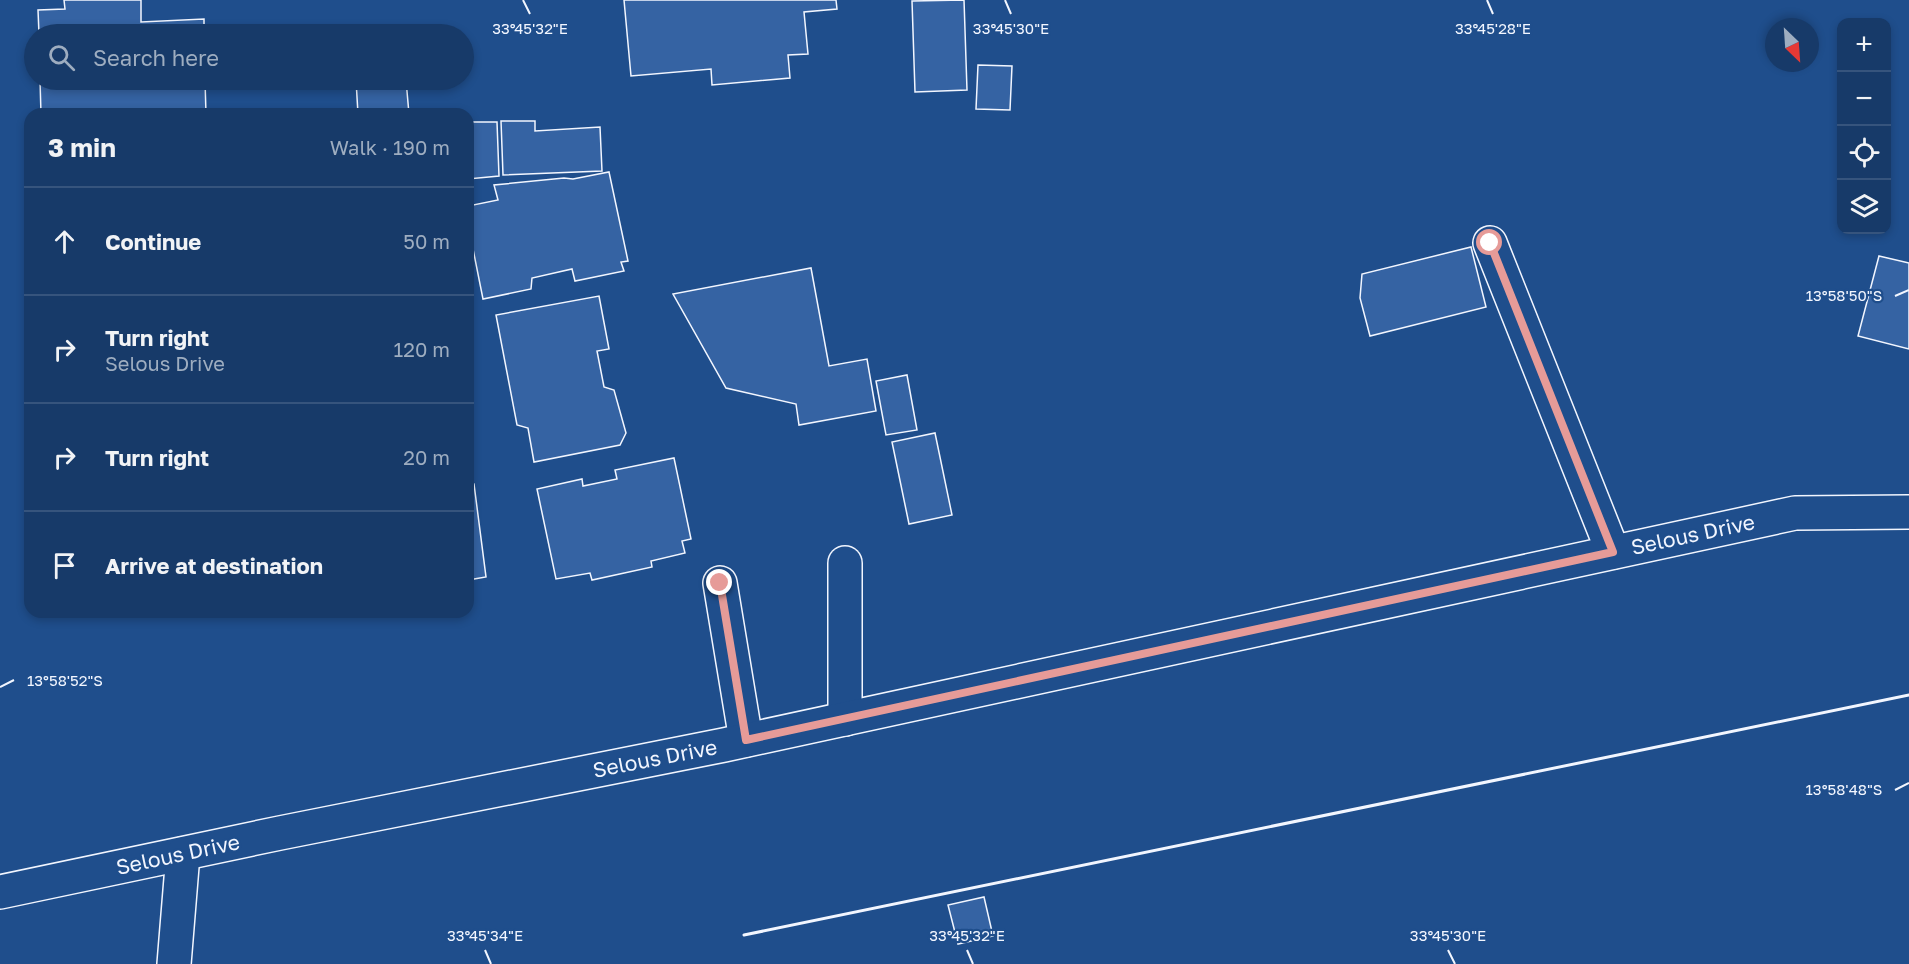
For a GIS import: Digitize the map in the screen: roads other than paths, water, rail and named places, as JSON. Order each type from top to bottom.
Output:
[{"type":"street","points":[[1490,243],[1613,552]]},
{"type":"street","name":"Selous Drive","points":[[0,892],[746,740],[1795,513],[1909,512]]},
{"type":"street","points":[[845,563],[845,719]]},
{"type":"street","points":[[720,583],[746,740]]},
{"type":"street","points":[[174,964],[183,854]]}]
